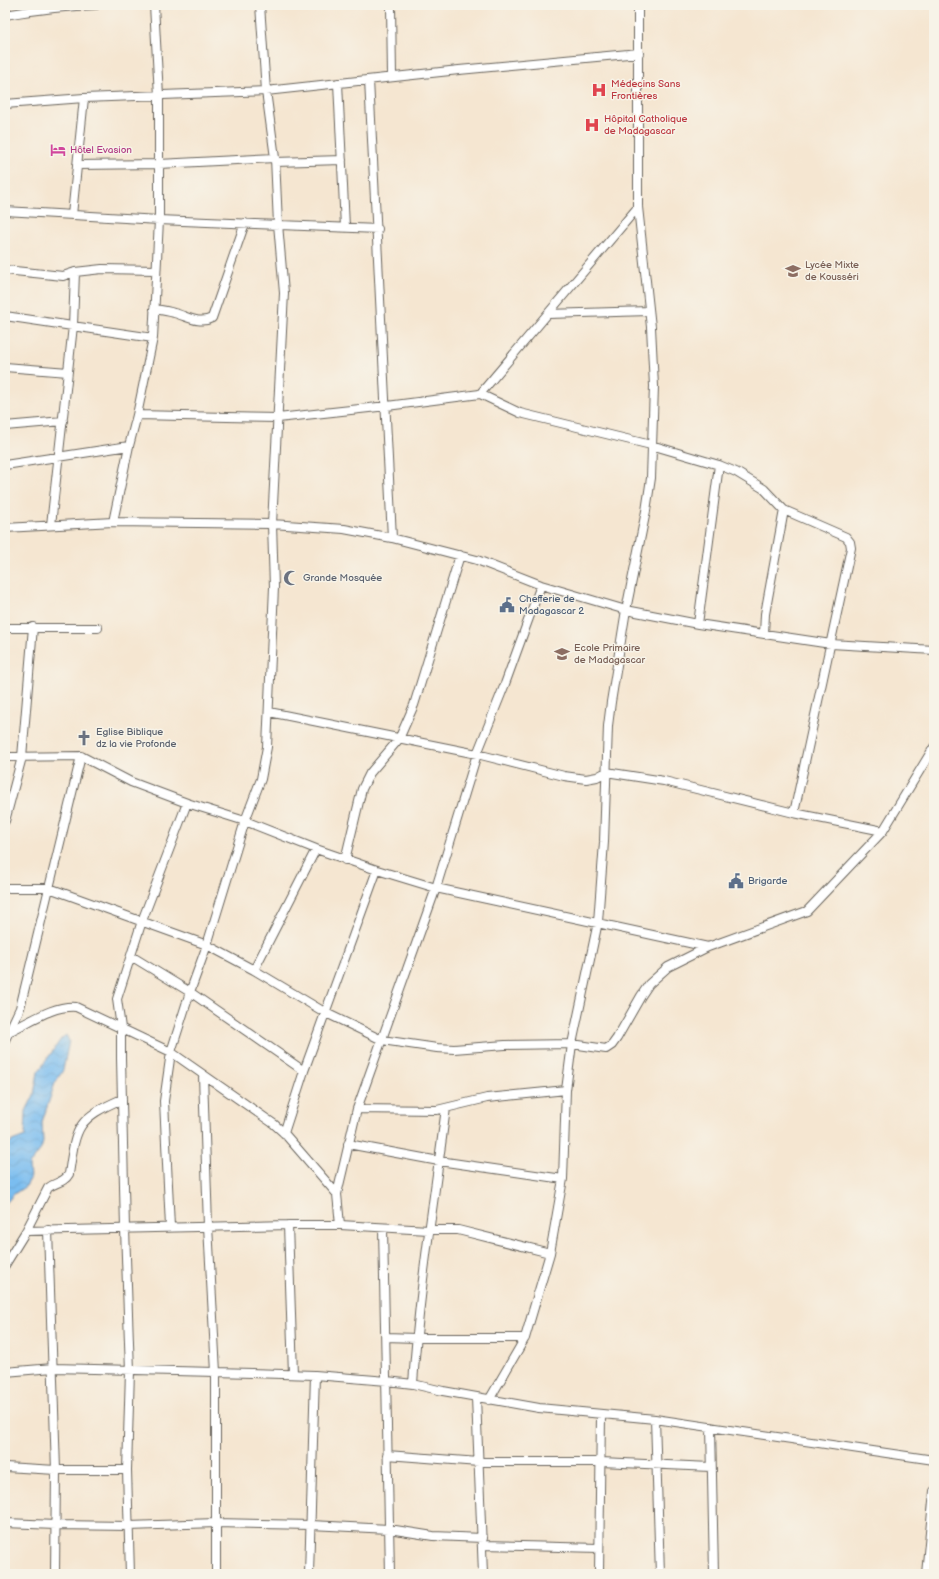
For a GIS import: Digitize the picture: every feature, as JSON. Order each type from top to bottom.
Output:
[{"type":"street","points":[[5,15],[37,10],[96,5]]},
{"type":"street","points":[[113,522],[153,338],[159,220],[159,96],[154,5]]},
{"type":"street","points":[[170,1227],[164,1101],[171,1052],[207,945],[245,821],[261,779],[267,747],[270,712],[274,587],[272,524],[284,294],[278,224],[275,160],[266,91],[260,5]]},
{"type":"street","points":[[391,5],[392,77]]},
{"type":"street","points":[[489,1400],[525,1338],[550,1252],[563,1179],[566,1090],[572,1044],[598,922],[608,726],[611,702],[626,610],[646,511],[651,478],[654,386],[649,311],[638,207],[638,5]]},
{"type":"street","points":[[5,104],[84,98],[266,91],[639,53]]},
{"type":"street","points":[[369,80],[387,406],[392,538]]},
{"type":"street","points":[[338,83],[345,227]]},
{"type":"street","points":[[72,215],[84,98]]},
{"type":"street","points":[[78,165],[275,160],[342,160]]},
{"type":"street","points":[[480,394],[638,207]]},
{"type":"street","points":[[5,212],[378,229]]},
{"type":"street","points":[[154,309],[174,313],[194,320],[207,320],[212,318],[245,223]]},
{"type":"street","points":[[5,270],[56,276],[102,269],[156,270]]},
{"type":"street","points":[[51,525],[68,372],[75,272]]},
{"type":"street","points":[[548,314],[649,311]]},
{"type":"street","points":[[5,316],[153,338]]},
{"type":"street","points":[[5,367],[68,372]]},
{"type":"street","points":[[137,416],[278,418],[480,394],[520,413],[651,445],[719,465],[736,472],[764,489],[784,510],[846,537],[850,542],[851,548],[794,813]]},
{"type":"street","points":[[5,426],[63,421]]},
{"type":"street","points":[[5,465],[129,446]]},
{"type":"street","points":[[698,624],[719,465]]},
{"type":"street","points":[[764,634],[765,614],[784,510]]},
{"type":"street","points":[[5,528],[113,522],[272,524],[344,529],[392,538],[460,555],[477,560],[541,585],[626,610],[698,624],[831,644],[934,650]]},
{"type":"street","points":[[345,860],[362,789],[370,772],[399,739],[414,706],[460,555]]},
{"type":"street","points":[[340,1225],[337,1194],[357,1109],[436,888],[477,754],[505,684],[541,585]]},
{"type":"street","points":[[5,821],[22,757],[33,627]]},
{"type":"street","points":[[5,628],[98,628]]},
{"type":"street","points":[[270,712],[477,754],[564,776],[586,779],[597,777],[606,772],[664,781],[794,813],[883,831]]},
{"type":"street","points":[[5,888],[49,888],[207,945],[254,970],[326,1013],[382,1040],[454,1049],[505,1045],[572,1044],[606,1049],[612,1045],[649,984],[668,967],[708,947],[807,911],[883,831],[934,747]]},
{"type":"street","points":[[5,1040],[7,1031],[20,1008],[81,756]]},
{"type":"street","points":[[5,757],[81,756],[131,782],[187,803],[245,821],[345,860],[436,888],[708,947]]},
{"type":"street","points":[[130,1574],[127,1470],[130,1371],[124,1229],[121,1028],[117,999],[142,921],[187,803]]},
{"type":"street","points":[[254,970],[316,849]]},
{"type":"street","points":[[284,1133],[304,1071],[377,870]]},
{"type":"street","points":[[131,956],[190,992],[304,1071]]},
{"type":"street","points":[[7,1031],[53,1010],[70,1006],[76,1007],[171,1052],[274,1124],[284,1133],[337,1194]]},
{"type":"street","points":[[204,1075],[208,1226],[216,1372],[216,1574]]},
{"type":"street","points":[[357,1109],[437,1110],[487,1098],[566,1090]]},
{"type":"street","points":[[5,1265],[26,1231],[48,1188],[52,1184],[66,1179],[69,1174],[76,1133],[81,1124],[90,1115],[122,1099]]},
{"type":"street","points":[[413,1384],[416,1338],[446,1108]]},
{"type":"street","points":[[348,1144],[439,1161],[563,1179]]},
{"type":"street","points":[[288,1225],[293,1374]]},
{"type":"street","points":[[26,1231],[208,1226],[340,1225],[429,1230],[458,1230],[550,1252]]},
{"type":"street","points":[[383,1228],[390,1574]]},
{"type":"street","points":[[48,1230],[56,1470],[55,1574]]},
{"type":"street","points":[[386,1337],[525,1338]]},
{"type":"street","points":[[5,1372],[53,1368],[293,1374],[413,1384],[489,1400],[539,1408],[654,1419],[934,1460]]},
{"type":"street","points":[[309,1574],[316,1375]]},
{"type":"street","points":[[476,1397],[483,1542],[483,1574]]},
{"type":"street","points":[[599,1574],[601,1415]]},
{"type":"street","points":[[654,1419],[660,1574]]},
{"type":"street","points":[[711,1427],[714,1574]]},
{"type":"street","points":[[387,1455],[479,1462],[601,1462],[711,1467]]},
{"type":"street","points":[[5,1467],[56,1470],[127,1470]]},
{"type":"street","points":[[926,1574],[934,1491]]},
{"type":"street","points":[[5,1522],[56,1525],[129,1526],[216,1523],[311,1525],[389,1529],[483,1542],[599,1548]]},
{"type":"water","points":[[66,1035],[69,1041],[63,1070],[55,1083],[42,1122],[43,1142],[41,1149],[29,1165],[30,1179],[26,1186],[14,1194],[5,1204],[5,1147],[12,1141],[25,1136],[26,1111],[34,1095],[38,1072],[61,1039]]},
{"type":"place","name":"Médecins Sans Frontières","points":[[599,90]]},
{"type":"place","name":"Hôpital Catholique de Madagascar","points":[[592,125]]},
{"type":"place","name":"Hôtel Evasion","points":[[58,150]]},
{"type":"place","name":"Lycée Mixte de Kousséri","points":[[793,271]]},
{"type":"place","name":"Grande Mosquée","points":[[291,578]]},
{"type":"place","name":"Chefferie de Madagascar 2","points":[[507,605]]},
{"type":"place","name":"Ecole Primaire de Madagascar","points":[[562,654]]},
{"type":"place","name":"Eglise Biblique dz la vie Profonde","points":[[84,738]]},
{"type":"place","name":"Brigarde","points":[[736,881]]}]
